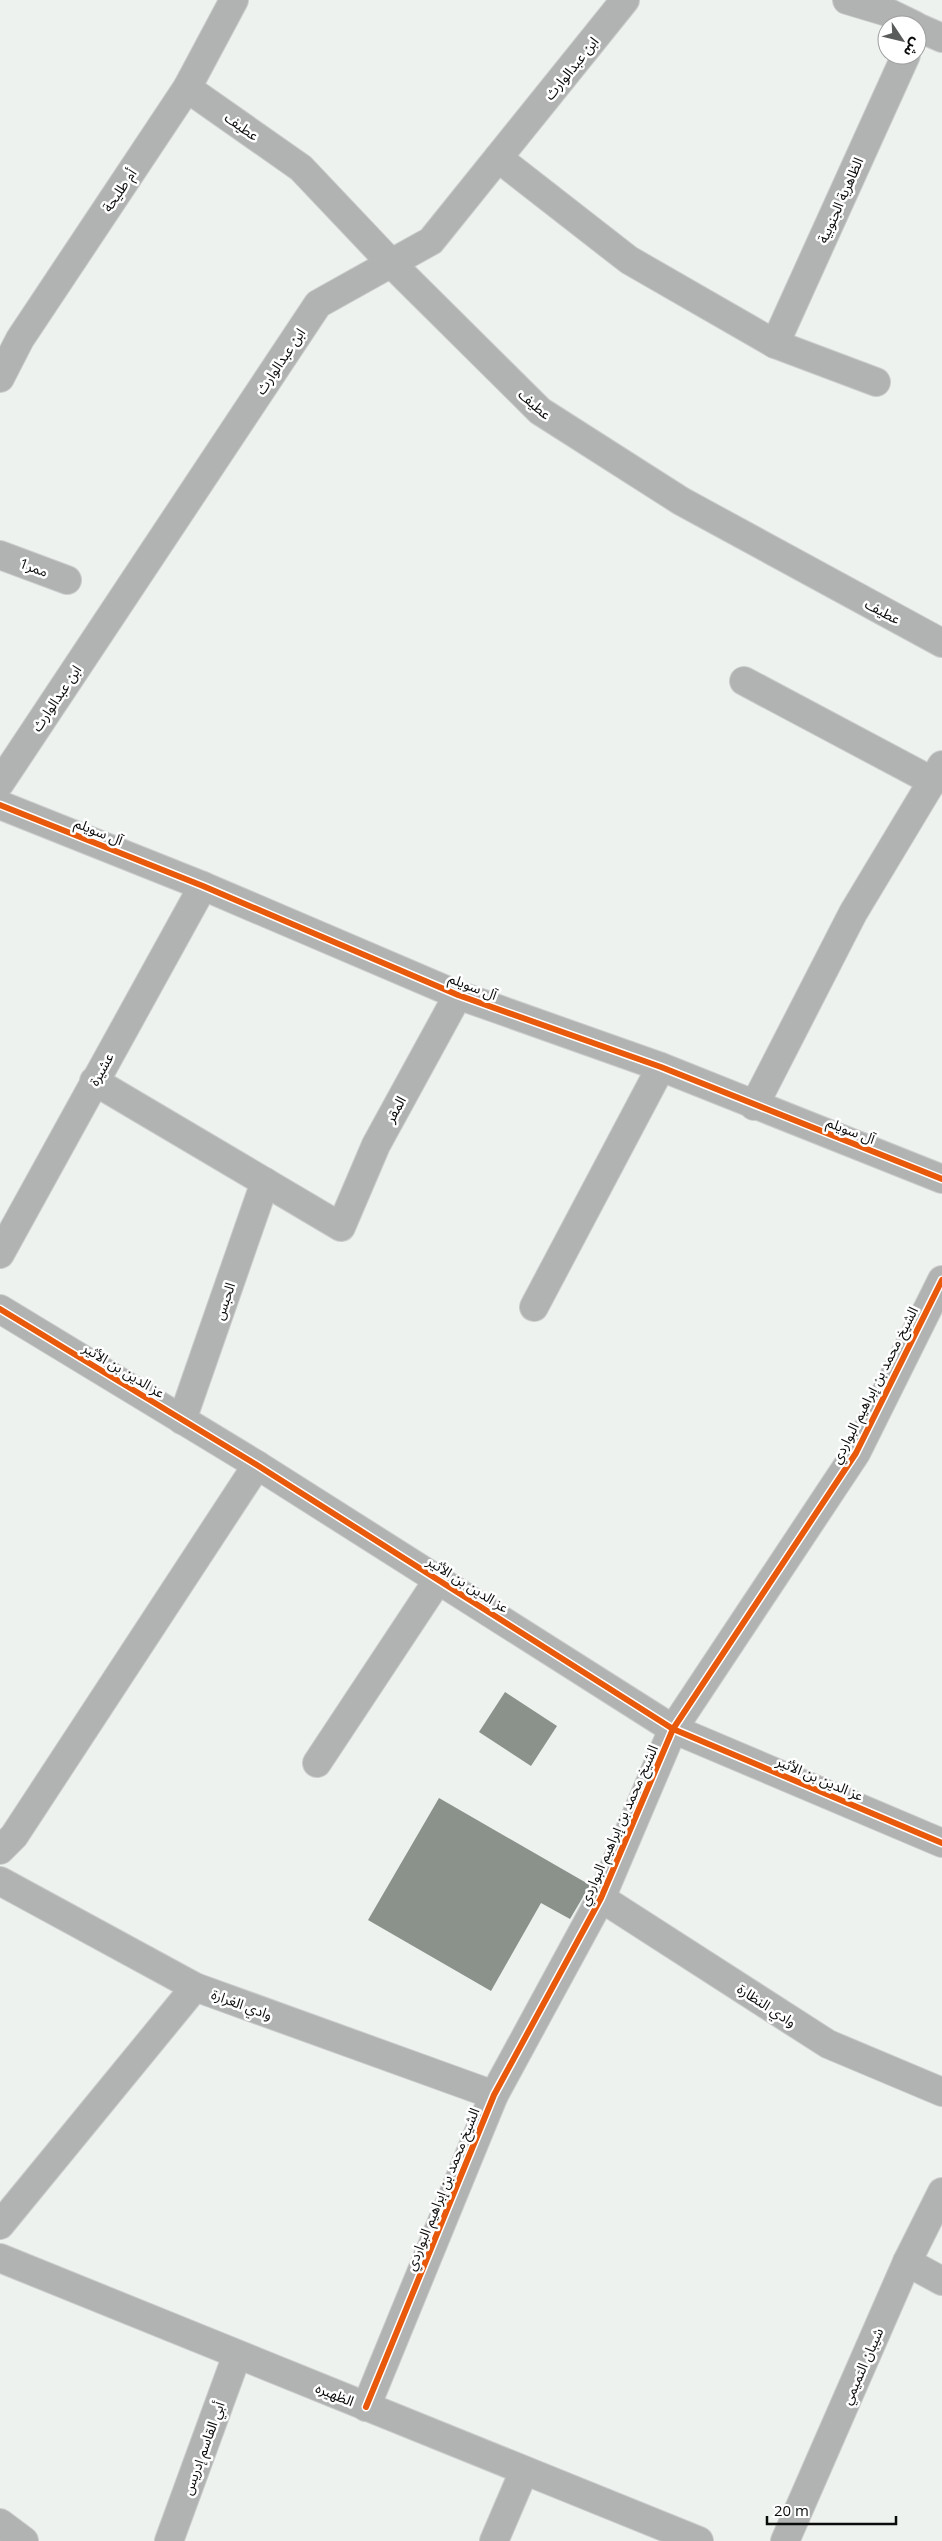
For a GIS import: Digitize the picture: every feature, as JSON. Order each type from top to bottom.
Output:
[{"type":"street","name":"أم طليحة","points":[[0,378],[20,339],[187,88],[234,0]]},
{"type":"street","name":"ابن عبدالوارث","points":[[0,783],[318,304],[431,241],[625,0]]},
{"type":"street","points":[[847,0],[893,15]]},
{"type":"street","name":"الظاهرية الجنوبية","points":[[775,344],[901,65]]},
{"type":"street","name":"عطيف","points":[[187,88],[301,168],[391,263],[540,411],[681,501],[942,643]]},
{"type":"street","points":[[498,158],[629,260],[775,344],[876,382]]},
{"type":"street","name":"ممر1","points":[[0,554],[67,580]]},
{"type":"street","points":[[744,681],[937,773],[853,913],[754,1106]]},
{"type":"street","name":"آل سويلم","points":[[0,805],[203,886],[458,994],[661,1067],[754,1106],[942,1179]]},
{"type":"street","name":"عشيرة","points":[[0,1254],[203,886]]},
{"type":"street","name":"المقر","points":[[266,1182],[341,1228],[376,1144],[458,994]]},
{"type":"street","points":[[534,1308],[661,1067]]},
{"type":"street","points":[[94,1081],[266,1182]]},
{"type":"street","name":"الحبس","points":[[182,1420],[266,1182]]},
{"type":"street","name":"الشيخ محمد بن إبراهيم البواردي","points":[[366,2406],[494,2095],[601,1898],[673,1729],[856,1452],[942,1280]]},
{"type":"street","name":"عز الدين بن الأثير","points":[[0,1309],[257,1465],[673,1729],[942,1843]]},
{"type":"street","points":[[0,1850],[14,1836],[257,1465]]},
{"type":"street","points":[[317,1763],[438,1580]]},
{"type":"street","points":[[0,1881],[195,1987]]},
{"type":"street","name":"وادي النظارة","points":[[601,1898],[828,2044],[942,2092]]},
{"type":"street","name":"وادي الغرارة","points":[[0,2225],[195,1987],[494,2095]]},
{"type":"street","name":"شيبان التميمي","points":[[785,2541],[907,2262],[942,2192]]},
{"type":"street","name":"الظهيره","points":[[0,2258],[698,2541]]},
{"type":"street","points":[[907,2262],[942,2281]]},
{"type":"street","name":"أبي القاسم إدريس","points":[[168,2541],[237,2355]]},
{"type":"street","points":[[494,2541],[524,2471]]},
{"type":"street","points":[[0,2523],[24,2541]]},
{"type":"building","points":[[505,1692],[557,1726],[531,1766],[479,1732]]},
{"type":"building","points":[[439,1798],[590,1885],[570,1919],[541,1903],[491,1991],[368,1920]]},
{"type":"cycle path","points":[[0,805],[203,886],[458,995],[661,1067],[942,1179]]},
{"type":"cycle path","points":[[366,2407],[494,2095],[601,1898],[673,1729],[856,1453],[942,1280]]},
{"type":"cycle path","points":[[0,1309],[257,1465],[673,1729],[942,1843]]}]
